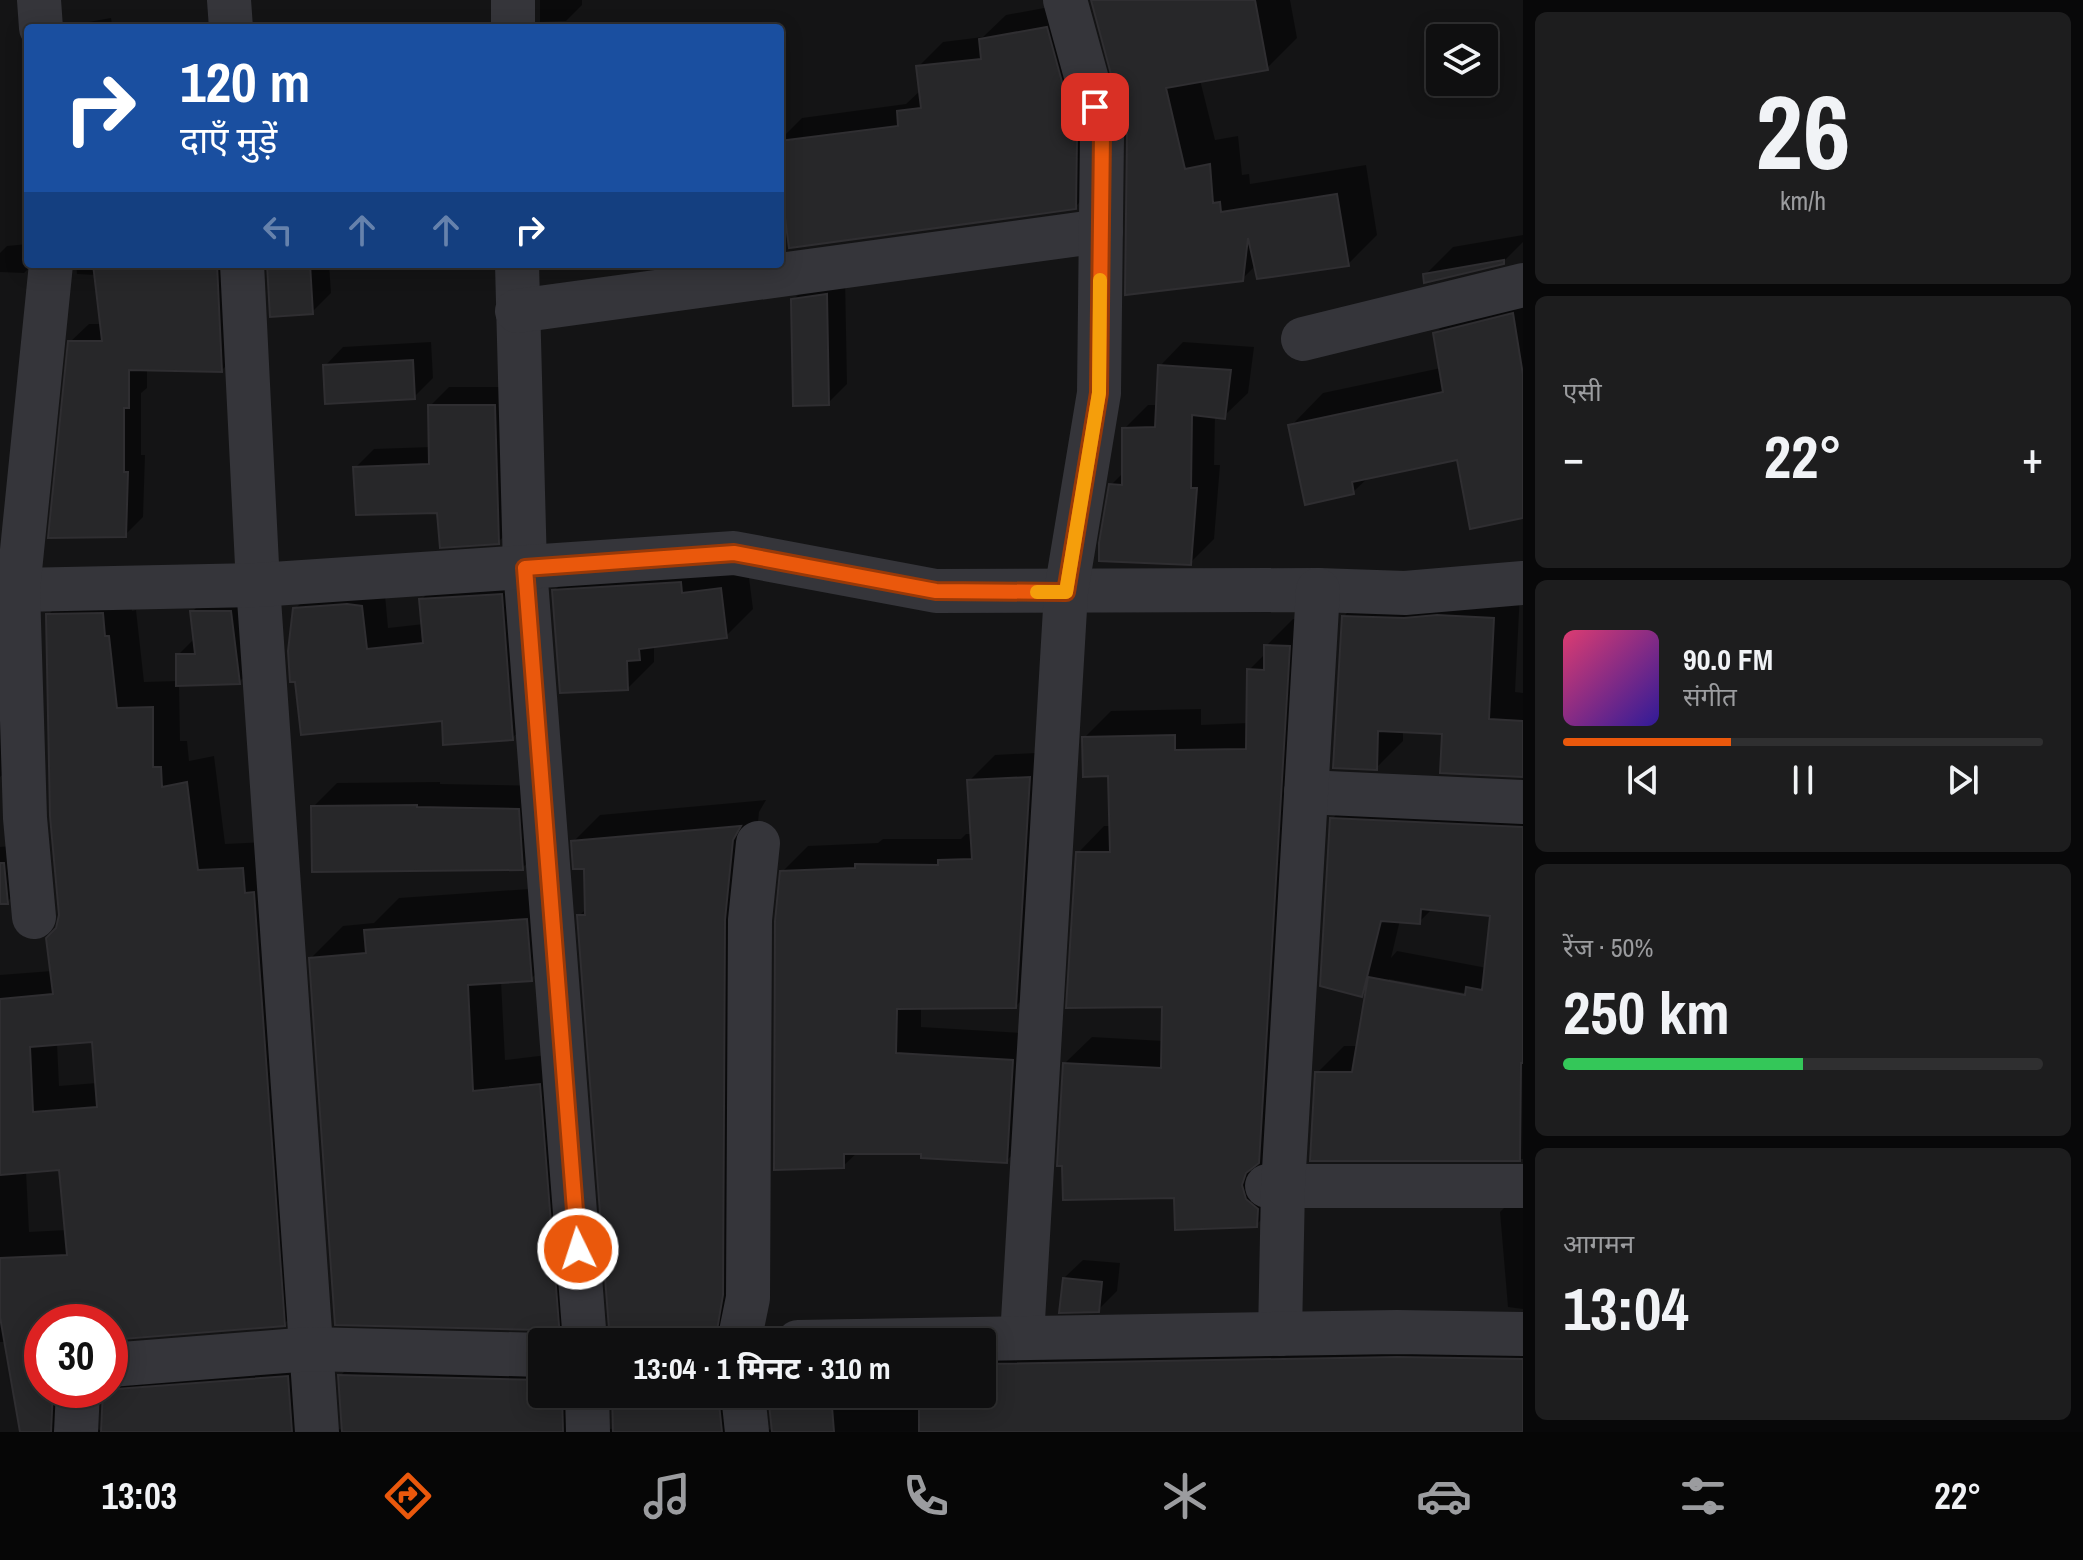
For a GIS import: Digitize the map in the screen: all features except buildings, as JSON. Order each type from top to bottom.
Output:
[{"type":"street","points":[[39,0],[41,24]]},
{"type":"street","points":[[229,0],[231,24]]},
{"type":"street","points":[[513,0],[513,24]]},
{"type":"street","points":[[1022,1337],[1066,592],[1099,393],[1102,134],[1065,0]]},
{"type":"street","points":[[517,311],[1101,231]]},
{"type":"street","points":[[34,917],[25,818],[18,590],[51,268]]},
{"type":"street","points":[[242,268],[258,585],[317,1432]]},
{"type":"street","points":[[517,268],[525,568],[584,1328]]},
{"type":"street","points":[[1303,339],[1523,285]]},
{"type":"street","points":[[18,590],[258,585],[734,553],[936,591],[1318,590],[1405,593],[1523,583]]},
{"type":"street","points":[[1280,1334],[1275,1186],[1306,792],[1318,590]]},
{"type":"street","points":[[1306,792],[1523,802]]},
{"type":"street","points":[[742,1328],[748,1298],[750,920],[758,843]]},
{"type":"street","points":[[1275,1186],[1523,1186]]},
{"type":"street","points":[[996,1338],[1523,1334]]},
{"type":"street","points":[[128,1364],[311,1349],[528,1355]]},
{"type":"street","points":[[76,1432],[77,1408]]},
{"type":"street","points":[[587,1408],[588,1432]]},
{"type":"street","points":[[744,1408],[747,1432]]},
{"type":"slow traffic","points":[[1037,592],[1066,592],[1099,393],[1100,280]]},
{"type":"route","points":[[578,1249],[525,568],[734,553],[936,591],[1066,592],[1099,393],[1102,134],[1095,107]]}]
